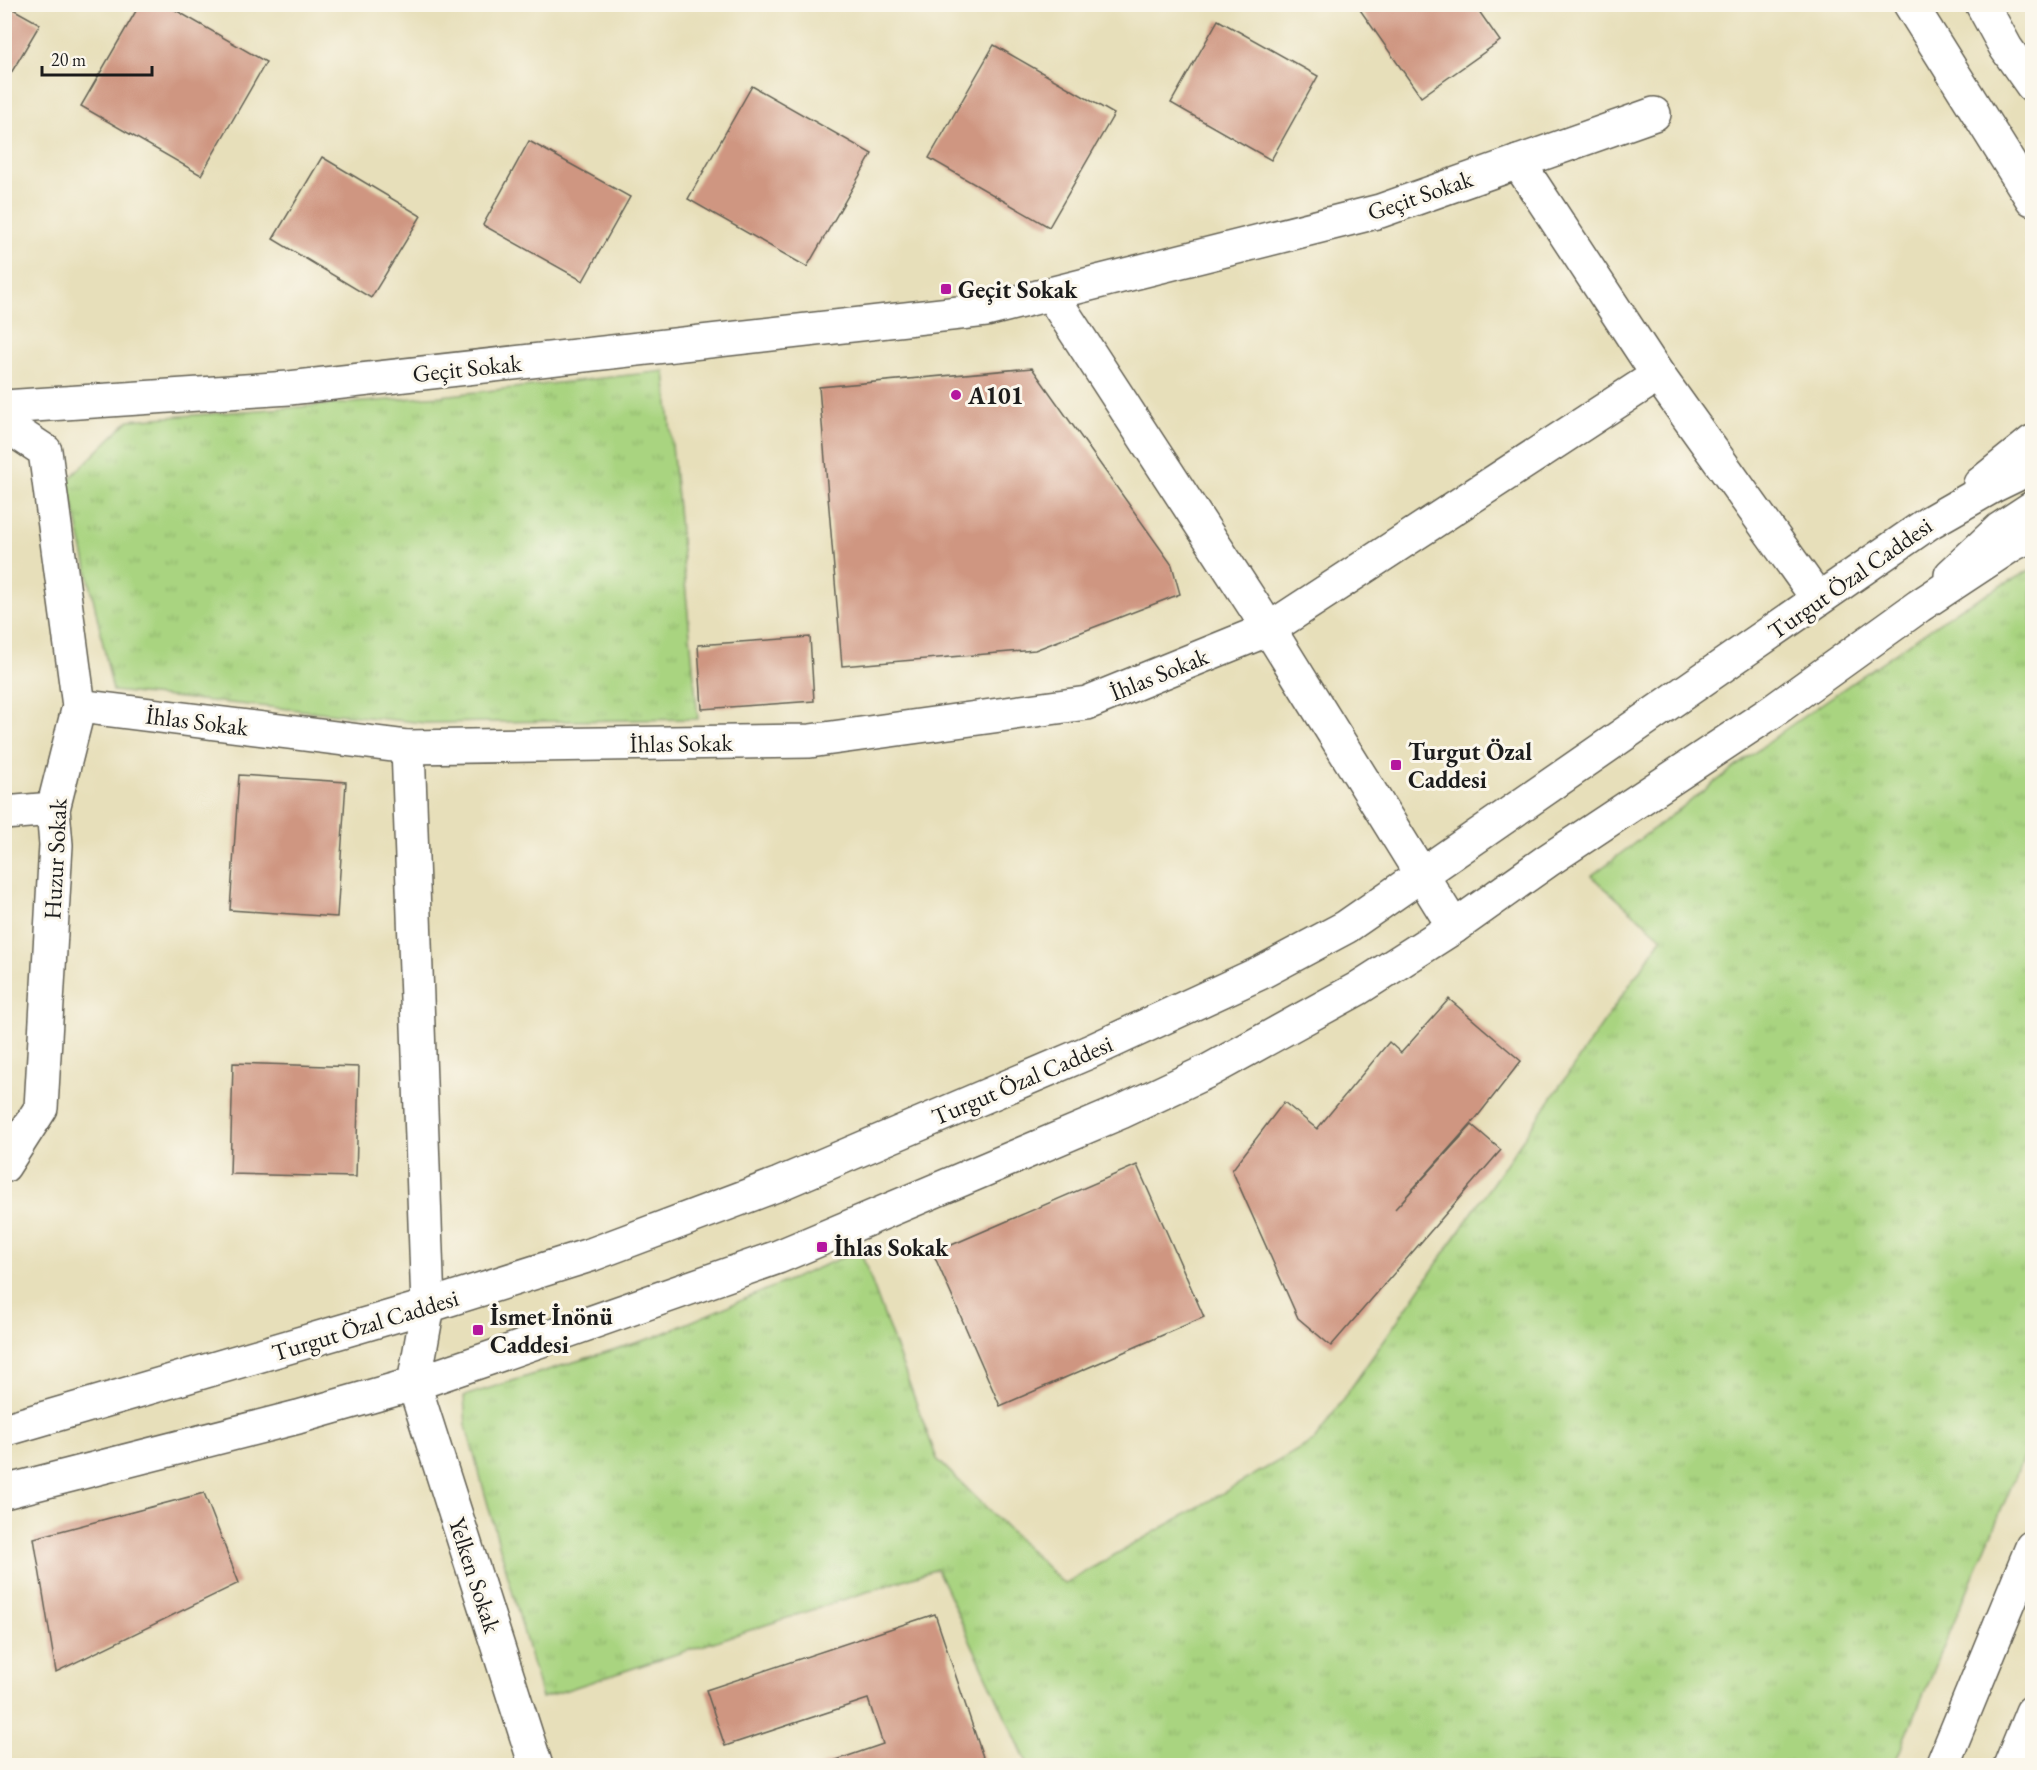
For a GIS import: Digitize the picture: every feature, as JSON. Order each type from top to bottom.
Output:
[{"type":"main road","points":[[1911,4],[2032,199]]},
{"type":"main road","points":[[1982,4],[2006,48],[2032,85]]},
{"type":"main road","name":"Geçit Sokak","points":[[4,407],[312,386],[986,310],[1380,211],[1654,114]]},
{"type":"main road","points":[[1518,162],[1658,375],[1818,599]]},
{"type":"main road","points":[[1052,294],[1269,629],[1454,927]]},
{"type":"main road","name":"İhlas Sokak","points":[[79,706],[408,747],[810,741],[1087,703],[1269,629],[1658,375]]},
{"type":"main road","name":"Huzur Sokak","points":[[4,424],[45,451],[79,706],[53,809],[56,845],[40,1108],[4,1166]]},
{"type":"main road","points":[[1930,522],[2032,442]]},
{"type":"main road","name":"Turgut Özal Caddesi","points":[[4,1430],[428,1306],[593,1254],[779,1184],[1089,1052],[1260,973],[1346,927],[1930,522],[2032,467]]},
{"type":"main road","points":[[1919,606],[2000,529],[2032,508]]},
{"type":"main road","points":[[4,1492],[212,1440],[414,1384],[778,1257],[1121,1112],[1282,1032],[1358,989],[1454,927],[1547,861],[1773,711],[1919,606],[2013,544],[2032,535]]},
{"type":"main road","points":[[408,747],[428,1306],[414,1384]]},
{"type":"main road","points":[[4,813],[53,809]]},
{"type":"main road","name":"Yelken Sokak","points":[[414,1384],[536,1766]]},
{"type":"main road","points":[[1942,1766],[2032,1547]]},
{"type":"main road","points":[[2010,1766],[2032,1712]]},
{"type":"green space","points":[[665,371],[698,719],[425,723],[113,691],[68,480],[129,420],[441,396]]},
{"type":"green space","points":[[2032,569],[2032,1437],[1894,1765],[1028,1765],[937,1569],[542,1698],[466,1426],[464,1396],[655,1337],[860,1250],[937,1459],[1064,1584],[1315,1440],[1662,938],[1591,876],[1787,728],[1957,610]]},
{"type":"building","points":[[4,4],[40,24],[4,85]]},
{"type":"building","points":[[140,4],[165,4],[266,62],[201,175],[81,106]]},
{"type":"building","points":[[1356,4],[1474,4],[1500,41],[1421,97]]},
{"type":"building","points":[[1218,20],[1318,76],[1271,160],[1171,103]]},
{"type":"building","points":[[994,45],[1114,114],[1049,227],[929,158]]},
{"type":"building","points":[[752,86],[872,154],[807,267],[688,199]]},
{"type":"building","points":[[529,141],[630,197],[583,281],[483,225]]},
{"type":"building","points":[[322,157],[421,216],[371,298],[273,239]]},
{"type":"building","points":[[1032,368],[1172,565],[1180,594],[1035,650],[842,666],[819,387]]},
{"type":"building","points":[[810,637],[814,701],[702,709],[698,645]]},
{"type":"building","points":[[239,775],[346,782],[337,917],[230,910]]},
{"type":"building","points":[[1449,999],[1521,1061],[1477,1117],[1395,1209],[1472,1125],[1501,1150],[1331,1346],[1298,1318],[1232,1170],[1284,1102],[1317,1129],[1389,1042],[1401,1053]]},
{"type":"building","points":[[233,1063],[359,1067],[356,1177],[230,1174]]},
{"type":"building","points":[[1137,1165],[1204,1317],[1000,1406],[933,1253]]},
{"type":"building","points":[[204,1493],[239,1583],[56,1672],[34,1538]]},
{"type":"building","points":[[935,1614],[986,1766],[819,1766],[883,1744],[868,1699],[725,1746],[706,1690]]},
{"type":"place","name":"Geçit Sokak","points":[[946,289]]},
{"type":"place","name":"A101","points":[[956,395]]},
{"type":"place","name":"Turgut Özal Caddesi","points":[[1396,765]]},
{"type":"place","name":"İhlas Sokak","points":[[822,1247]]},
{"type":"place","name":"İsmet İnönü Caddesi","points":[[478,1330]]}]
